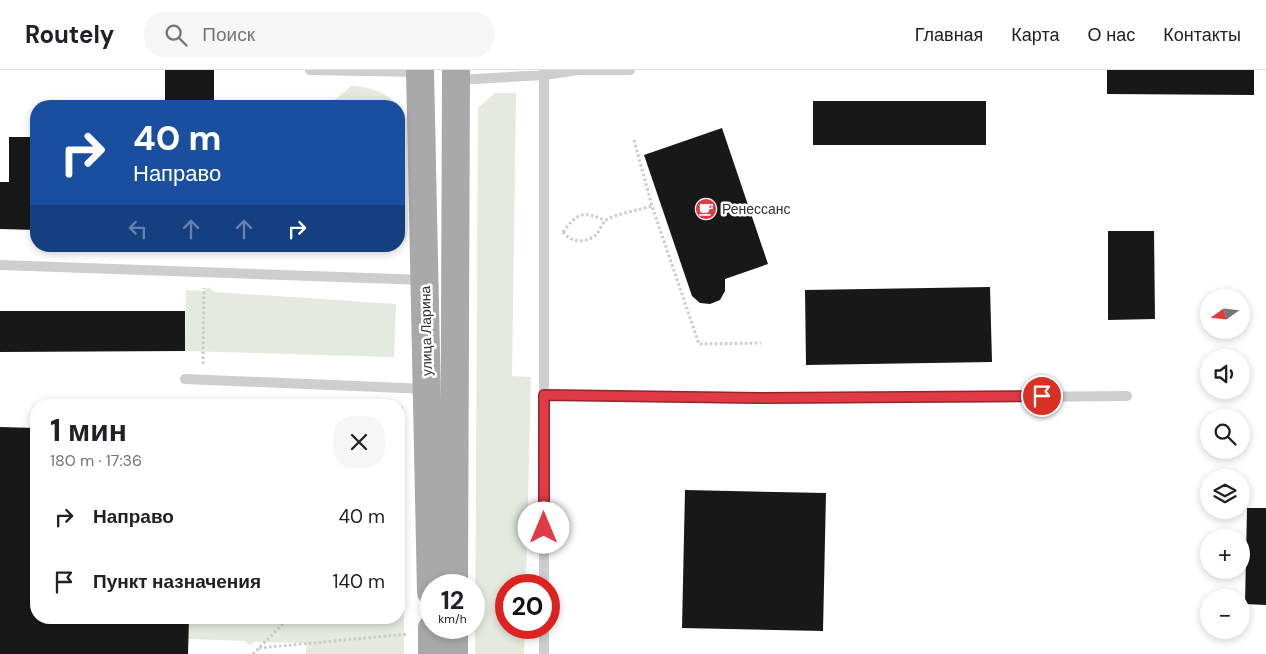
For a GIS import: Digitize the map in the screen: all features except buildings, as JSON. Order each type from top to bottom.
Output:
[{"type":"main road","name":"улица Ларина","points":[[420,71],[426,280],[431,574]]},
{"type":"main road","name":"улица Ларина","points":[[454,574],[456,75]]},
{"type":"main road","points":[[425,639],[432,654]]},
{"type":"main road","points":[[454,639],[454,654]]},
{"type":"lane","points":[[310,70],[420,71]]},
{"type":"lane","points":[[456,75],[630,70]]},
{"type":"lane","points":[[544,72],[544,574]]},
{"type":"lane","points":[[0,265],[426,280]]},
{"type":"lane","points":[[185,379],[427,389]]},
{"type":"lane","points":[[544,395],[760,398],[1127,396]]},
{"type":"lane","points":[[544,639],[544,654]]},
{"type":"path","points":[[634,140],[652,206],[699,344],[761,343]]},
{"type":"path","points":[[561,224],[563,233],[569,239],[578,241],[589,240],[597,234],[606,221],[652,206]]},
{"type":"path","points":[[561,240],[563,233],[579,215],[590,214],[606,221]]},
{"type":"path","points":[[203,380],[205,272]]},
{"type":"path","points":[[253,654],[283,624]]},
{"type":"path","points":[[259,648],[420,630]]},
{"type":"shaded area","points":[[351,86],[377,91],[392,100],[335,100]]},
{"type":"shaded area","points":[[495,93],[516,93],[512,376],[531,377],[526,574],[495,574],[495,639],[525,639],[524,654],[475,654],[475,639],[485,639],[485,574],[475,574],[478,108]]},
{"type":"shaded area","points":[[405,115],[409,121],[408,229],[405,240]]},
{"type":"shaded area","points":[[208,287],[215,292],[396,304],[394,357],[185,351],[186,290],[203,291]]},
{"type":"shaded area","points":[[189,624],[404,624],[404,654],[306,654],[306,643],[254,642],[250,645],[245,641],[188,639]]},
{"type":"place","name":"Ренессанс","points":[[706,209]]},
{"type":"route","points":[[544,528],[544,395],[760,398],[1042,396]]}]
